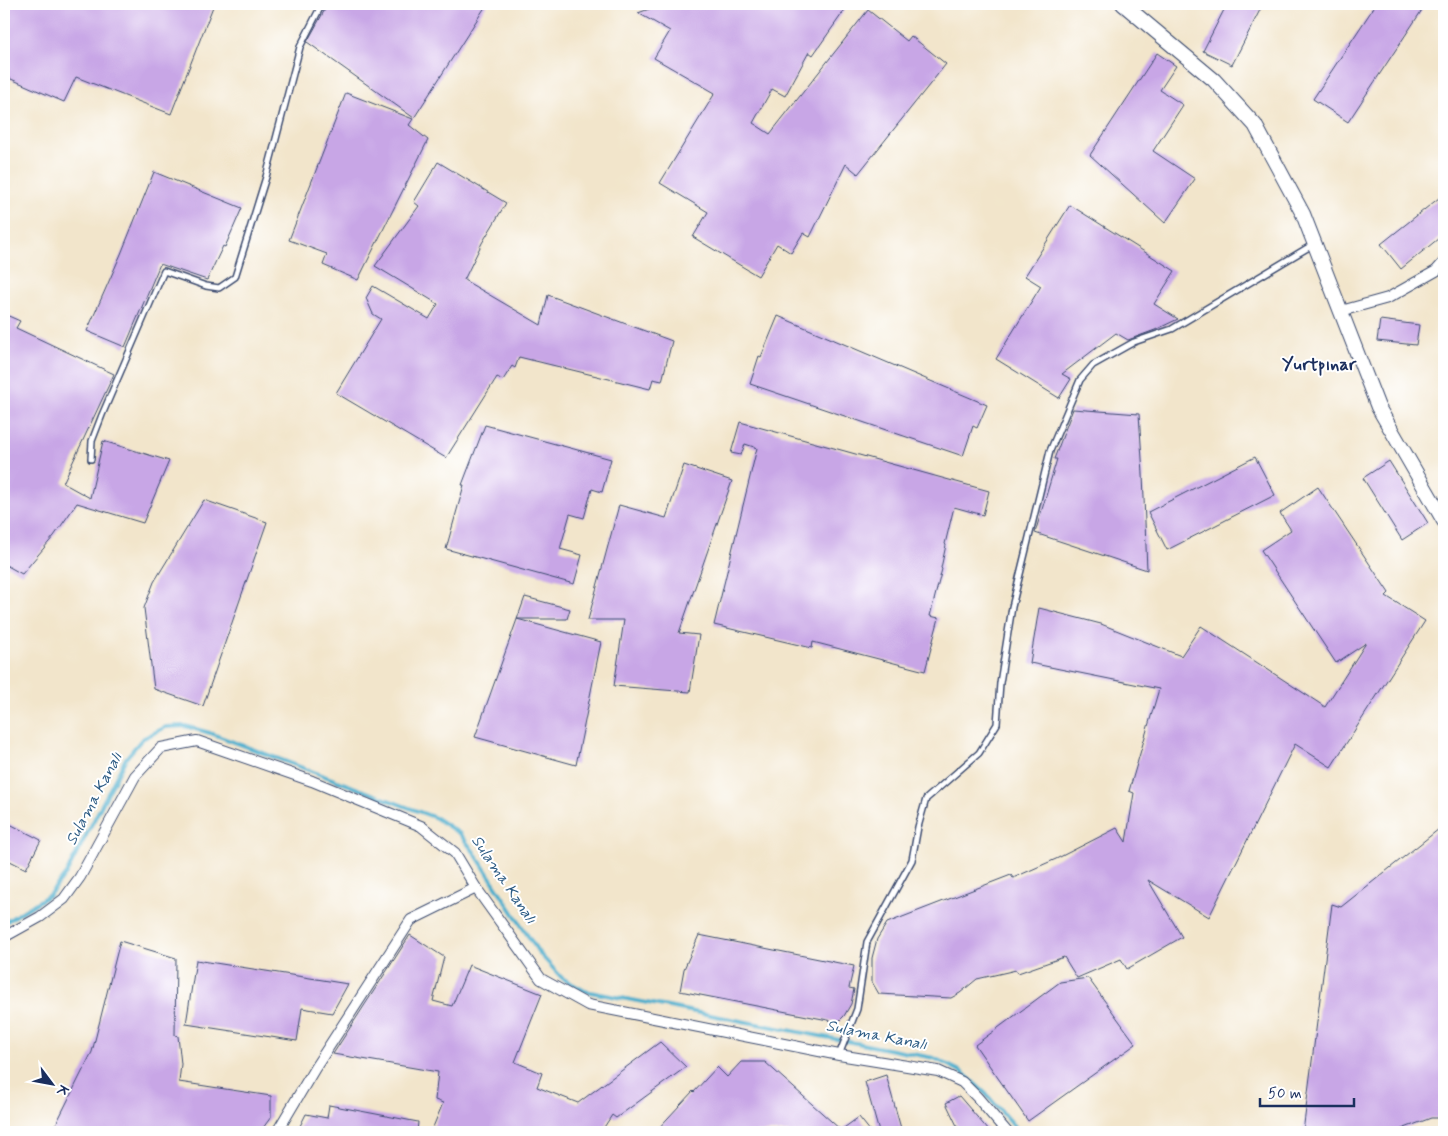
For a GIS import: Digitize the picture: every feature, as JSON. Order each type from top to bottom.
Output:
[{"type":"street","points":[[1124,4],[1214,80],[1255,125],[1302,214],[1378,407],[1444,521]]},
{"type":"street","points":[[1341,311],[1388,298],[1436,271],[1444,262]]},
{"type":"street","points":[[4,937],[40,917],[64,899],[80,877],[135,776],[161,748],[197,741],[312,781],[421,826],[455,853],[476,888],[541,979],[588,1004],[839,1055],[938,1071],[962,1082],[1007,1132]]},
{"type":"street","points":[[277,1132],[315,1068],[411,920],[476,888]]},
{"type":"lane","points":[[91,459],[92,441],[164,271],[206,286],[219,288],[235,277],[266,177],[300,47],[322,4]]},
{"type":"lane","points":[[839,1055],[857,1009],[866,942],[912,860],[918,827],[926,799],[979,753],[997,724],[1000,683],[1012,607],[1050,451],[1080,380],[1093,365],[1134,342],[1172,329],[1314,244]]},
{"type":"building","points":[[4,4],[214,4],[171,114],[76,77],[64,102],[4,76]]},
{"type":"building","points":[[328,4],[487,4],[414,118],[307,42]]},
{"type":"building","points":[[663,4],[849,4],[813,55],[809,52],[785,96],[772,89],[753,123],[770,134],[868,10],[907,41],[911,36],[946,64],[858,174],[846,164],[810,237],[803,233],[791,253],[777,244],[758,276],[693,237],[708,212],[660,183],[715,93],[654,58],[670,31],[638,13]]},
{"type":"building","points":[[1227,4],[1263,4],[1232,65],[1203,51]]},
{"type":"building","points":[[1376,4],[1412,4],[1422,10],[1348,122],[1313,99]]},
{"type":"building","points":[[1157,53],[1176,66],[1160,90],[1183,105],[1153,151],[1195,179],[1165,223],[1090,155]]},
{"type":"building","points":[[346,93],[413,119],[409,125],[428,140],[358,280],[323,265],[327,254],[289,240]]},
{"type":"building","points":[[438,162],[506,203],[482,243],[464,280],[541,325],[548,295],[672,341],[662,381],[653,379],[650,389],[519,357],[515,368],[512,366],[503,380],[497,377],[446,458],[336,393],[381,319],[373,314],[366,298],[373,286],[429,319],[438,304],[375,266],[419,206],[414,202]]},
{"type":"building","points":[[154,172],[242,208],[225,247],[223,246],[207,280],[160,264],[125,347],[87,331]]},
{"type":"building","points":[[1444,194],[1444,234],[1401,269],[1381,244]]},
{"type":"building","points":[[1070,205],[1175,271],[1154,304],[1178,319],[1128,340],[1116,333],[1062,374],[1071,379],[1059,398],[996,359],[1041,286],[1025,276]]},
{"type":"building","points":[[4,314],[20,321],[16,328],[114,374],[63,483],[90,498],[103,441],[169,461],[143,523],[77,503],[54,536],[22,574],[4,564]]},
{"type":"building","points":[[778,316],[987,405],[977,428],[973,426],[963,456],[750,384],[759,356],[761,357]]},
{"type":"building","points":[[1380,320],[1419,325],[1416,345],[1377,341]]},
{"type":"building","points":[[1073,409],[1139,414],[1147,570],[1035,533],[1057,459],[1054,459]]},
{"type":"building","points":[[740,422],[989,491],[983,515],[954,507],[945,544],[942,569],[930,616],[939,618],[925,671],[813,642],[812,648],[714,625],[757,448],[745,444],[741,455],[731,453]]},
{"type":"building","points":[[485,425],[611,459],[602,492],[592,489],[584,518],[570,514],[560,549],[582,555],[574,584],[446,549],[464,485],[462,485]]},
{"type":"building","points":[[1255,457],[1275,495],[1167,550],[1148,512]]},
{"type":"building","points":[[1389,461],[1428,523],[1402,540],[1363,478]]},
{"type":"building","points":[[684,465],[732,481],[679,633],[699,635],[690,692],[614,686],[624,620],[588,620],[619,505],[666,518]]},
{"type":"building","points":[[1318,487],[1389,593],[1386,596],[1425,621],[1331,767],[1295,744],[1209,917],[1148,880],[1182,937],[1127,969],[1121,959],[1077,978],[1064,957],[1018,973],[1016,970],[977,979],[951,998],[879,994],[872,982],[872,958],[877,939],[887,923],[1011,875],[1013,878],[1056,859],[1117,828],[1126,842],[1134,793],[1129,791],[1159,689],[1030,663],[1039,608],[1101,624],[1181,656],[1201,626],[1325,707],[1366,643],[1336,663],[1261,550],[1291,530],[1280,513]]},
{"type":"building","points":[[204,500],[267,522],[203,706],[154,689],[144,608],[154,582]]},
{"type":"building","points":[[525,597],[570,609],[567,619],[517,619]]},
{"type":"building","points":[[517,619],[601,642],[576,765],[475,737]]},
{"type":"building","points":[[4,821],[41,840],[26,869],[4,858]]},
{"type":"building","points":[[1444,825],[1444,1118],[1431,1118],[1394,1132],[1303,1132],[1332,904],[1341,907]]},
{"type":"building","points":[[410,935],[444,957],[433,1001],[452,1006],[469,965],[542,994],[515,1062],[542,1073],[537,1087],[578,1103],[660,1042],[686,1067],[616,1118],[612,1115],[601,1132],[431,1132],[443,1103],[435,1100],[438,1072],[333,1054]]},
{"type":"building","points":[[699,935],[854,966],[849,988],[854,989],[851,1004],[838,1022],[680,991],[684,969]]},
{"type":"building","points":[[120,941],[176,958],[175,1035],[178,1036],[181,1064],[179,1082],[271,1096],[271,1117],[260,1132],[52,1132],[92,1052]]},
{"type":"building","points":[[196,960],[348,984],[332,1013],[302,1008],[297,1041],[186,1024]]},
{"type":"building","points":[[1088,978],[1136,1044],[1028,1121],[975,1045],[1060,982]]},
{"type":"building","points":[[741,1062],[765,1062],[841,1130],[859,1117],[871,1132],[655,1132],[717,1067],[727,1077]]},
{"type":"building","points":[[886,1075],[902,1132],[879,1132],[865,1082]]},
{"type":"building","points":[[959,1096],[990,1132],[960,1132],[946,1103]]},
{"type":"building","points":[[329,1105],[418,1122],[417,1132],[297,1132],[306,1114],[327,1118]]},
{"type":"waterway","name":"Sulama Kanalı","points":[[4,923],[49,895],[66,874],[126,758],[142,739],[166,727],[185,726],[210,733],[436,818],[460,834],[474,852],[539,953],[562,978],[585,991],[934,1058],[962,1072],[986,1094],[1019,1132]]},
{"type":"district","name":"Yurtpınar","points":[[1319,364]]}]
